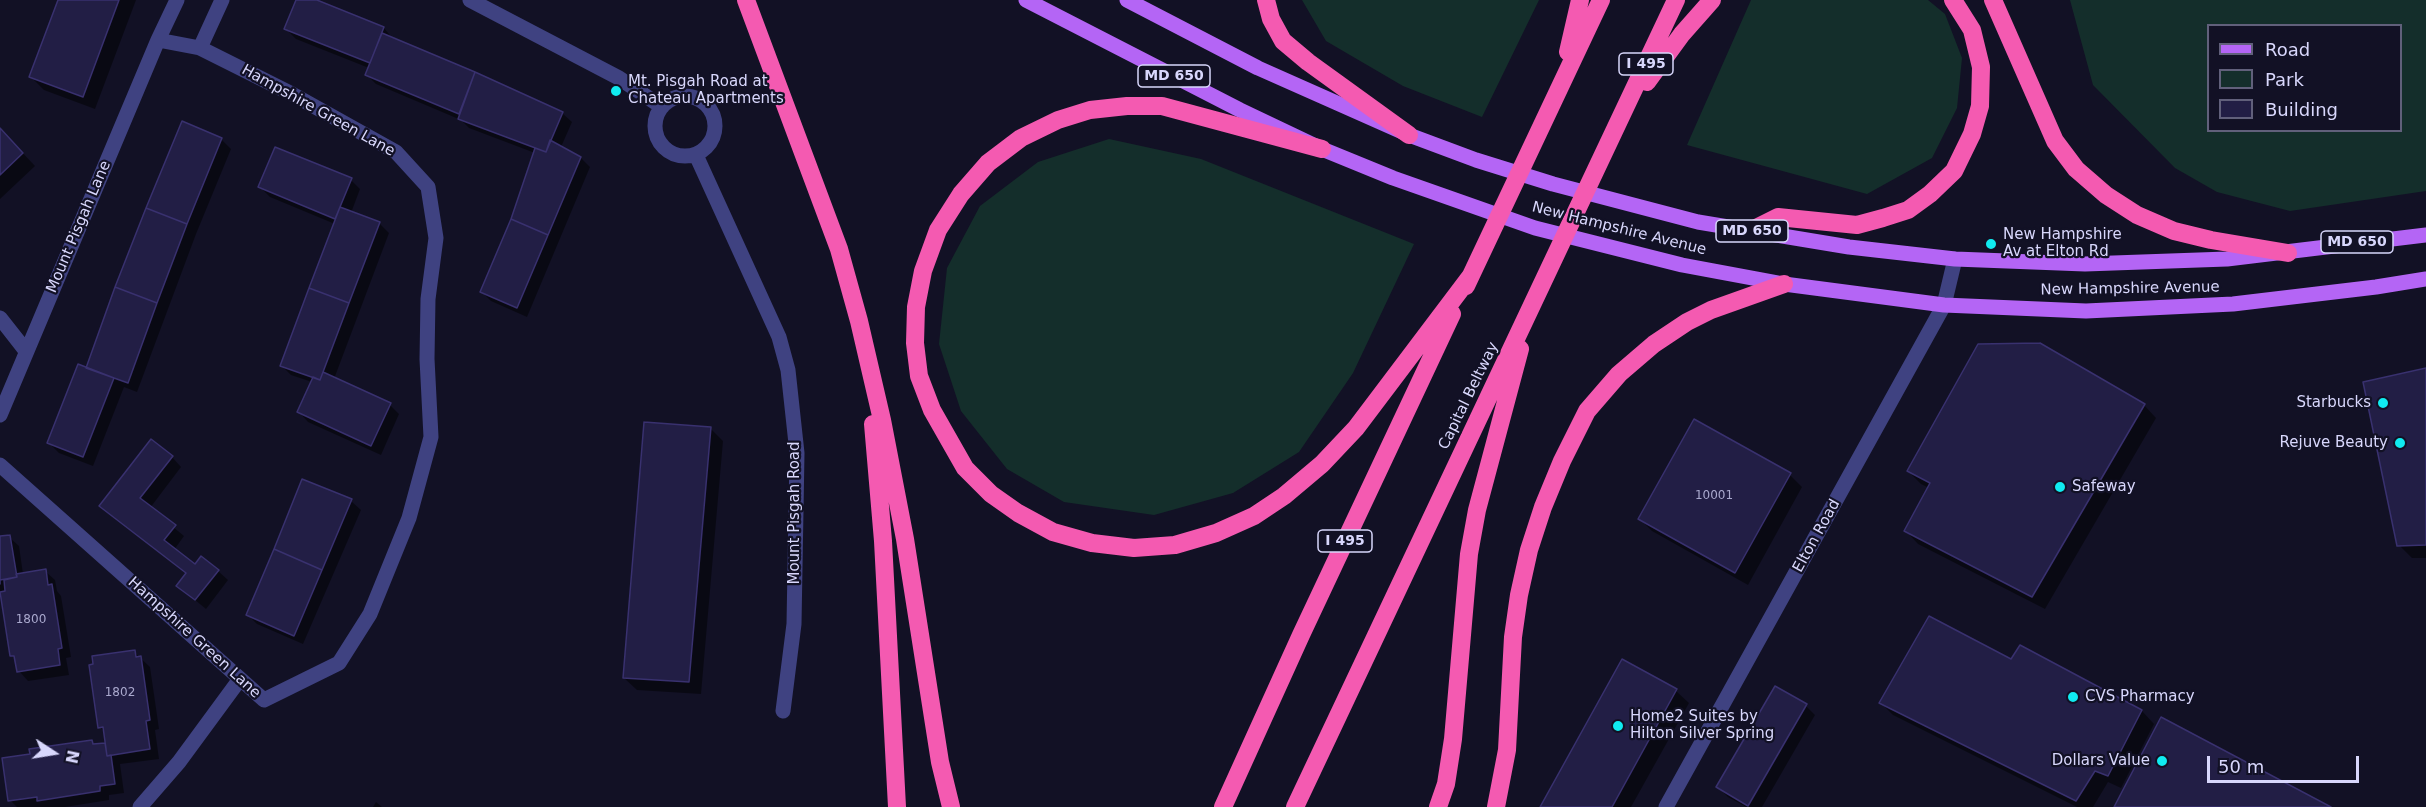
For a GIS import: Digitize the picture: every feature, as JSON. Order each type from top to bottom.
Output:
[{"type":"highway","points":[[746,0],[839,249],[859,321],[882,420],[905,539],[940,762],[951,807]]},
{"type":"highway","points":[[1266,0],[1270,19],[1283,41],[1308,63],[1409,135]]},
{"type":"highway","points":[[1551,109],[1580,0]]},
{"type":"highway","name":"I 495","points":[[1223,807],[1296,645],[1601,0]]},
{"type":"highway","name":"Capital Beltway","points":[[1294,807],[1676,0]]},
{"type":"highway","points":[[1616,128],[1682,34],[1712,0]]},
{"type":"highway","points":[[1750,231],[1778,217],[1857,225],[1883,218],[1908,210],[1930,194],[1954,171],[1972,135],[1980,106],[1982,68],[1972,30],[1953,0]]},
{"type":"highway","points":[[1993,0],[2055,141],[2076,169],[2106,195],[2137,215],[2175,231],[2211,240],[2288,253]]},
{"type":"highway","points":[[1322,149],[1173,109],[1127,106],[1090,110],[1058,120],[1021,138],[988,163],[961,194],[938,230],[924,271],[916,307],[915,343],[919,376],[932,410],[965,468],[991,494],[1018,513],[1053,532],[1092,543],[1134,548],[1175,545],[1216,533],[1254,516],[1284,496],[1322,464],[1356,428],[1470,277]]},
{"type":"highway","points":[[1496,807],[1507,750],[1513,637],[1529,550],[1562,460],[1587,411],[1619,374],[1654,344],[1687,322],[1710,310],[1784,284]]},
{"type":"highway","points":[[1438,807],[1446,784],[1453,739],[1470,554],[1477,510],[1536,295]]},
{"type":"highway","points":[[859,321],[873,421],[883,541],[897,807]]},
{"type":"main road","name":"New Hampshire Avenue","points":[[1026,0],[1240,110],[1322,149],[1393,178],[1535,228],[1659,260],[1784,284],[1944,305],[2086,311],[2187,307],[2300,297],[2426,279]]},
{"type":"main road","name":"New Hampshire Avenue","points":[[1126,0],[1258,68],[1409,135],[1476,160],[1553,184],[1698,222],[1849,247],[1955,259],[2085,264],[2227,259],[2426,235]]},
{"type":"street","name":"Mount Pisgah Lane","points":[[0,415],[177,0]]},
{"type":"street","points":[[158,40],[200,48],[222,0]]},
{"type":"street","points":[[470,0],[619,78],[662,107]]},
{"type":"street","name":"Hampshire Green Lane","points":[[0,465],[264,700],[339,663],[370,614],[409,518],[431,437],[427,359],[428,299],[436,238],[428,187],[396,152],[292,94],[200,48]]},
{"type":"street","points":[[680,96],[690,96],[698,98],[710,108],[715,118],[716,129],[713,140],[706,149],[696,155],[685,157],[674,155],[664,148],[655,128],[656,117],[662,107],[670,100],[680,96]]},
{"type":"street","name":"Mount Pisgah Road","points":[[696,155],[779,337],[788,370],[797,453],[794,624],[783,711]]},
{"type":"street","name":"Elton Road","points":[[1666,807],[1944,305],[1955,259]]},
{"type":"street","points":[[0,318],[26,351]]},
{"type":"street","points":[[140,807],[179,762],[240,680]]},
{"type":"green space","points":[[1302,0],[1539,0],[1482,117],[1403,86],[1326,41]]},
{"type":"green space","points":[[1751,0],[1928,0],[1945,14],[1962,58],[1957,108],[1932,158],[1867,194],[1687,145]]},
{"type":"green space","points":[[2070,0],[2426,0],[2426,191],[2290,211],[2217,192],[2175,168],[2093,85]]},
{"type":"green space","points":[[1109,139],[1201,159],[1414,244],[1353,373],[1299,452],[1233,493],[1154,515],[1064,502],[1007,469],[961,411],[939,344],[947,268],[980,206],[1038,162]]},
{"type":"building","points":[[58,0],[119,0],[83,97],[29,77]]},
{"type":"building","points":[[296,0],[317,0],[384,27],[370,63],[284,29]]},
{"type":"building","points":[[382,33],[475,72],[459,114],[365,75]]},
{"type":"building","points":[[475,72],[563,112],[546,152],[458,119]]},
{"type":"building","points":[[182,121],[222,138],[187,224],[146,208]]},
{"type":"building","points":[[0,128],[23,153],[0,175]]},
{"type":"building","points":[[550,140],[581,157],[548,235],[511,219],[535,148],[546,152]]},
{"type":"building","points":[[275,147],[352,178],[335,219],[258,187]]},
{"type":"building","points":[[340,207],[380,222],[349,303],[309,288]]},
{"type":"building","points":[[146,208],[187,224],[157,303],[115,287]]},
{"type":"building","points":[[511,219],[548,235],[517,308],[480,292]]},
{"type":"building","points":[[115,287],[157,303],[128,383],[86,368]]},
{"type":"building","points":[[309,288],[349,303],[320,380],[280,366]]},
{"type":"building","points":[[2040,343],[2145,404],[2032,597],[1904,531],[1930,483],[1907,471],[1978,344]]},
{"type":"building","points":[[78,364],[114,378],[83,457],[47,443]]},
{"type":"building","points":[[2426,368],[2426,545],[2397,546],[2363,382]]},
{"type":"building","points":[[323,372],[391,403],[371,446],[297,412],[313,377],[320,380]]},
{"type":"building","points":[[1694,419],[1791,473],[1735,573],[1638,519]]},
{"type":"building","points":[[644,422],[711,427],[689,682],[623,678]]},
{"type":"building","points":[[151,439],[173,456],[140,498],[176,525],[164,540],[195,564],[201,556],[219,570],[195,600],[176,586],[186,573],[99,506]]},
{"type":"building","points":[[302,479],[352,499],[322,570],[274,549]]},
{"type":"building","points":[[10,535],[17,577],[0,580],[0,536]]},
{"type":"building","points":[[274,549],[322,570],[294,636],[246,615]]},
{"type":"building","points":[[46,569],[48,585],[52,584],[62,648],[58,649],[60,665],[17,672],[14,656],[10,656],[0,592],[5,591],[4,580],[17,577],[16,574]]},
{"type":"building","points":[[1929,616],[2011,659],[2020,645],[2142,710],[2108,776],[2095,771],[2076,801],[1879,703]]},
{"type":"building","points":[[135,650],[136,657],[141,656],[150,720],[146,721],[150,749],[107,756],[103,727],[98,728],[89,665],[93,664],[92,656]]},
{"type":"building","points":[[1622,659],[1677,689],[1612,807],[1540,807]]},
{"type":"building","points":[[1775,686],[1807,704],[1748,806],[1716,787]]},
{"type":"building","points":[[2161,717],[2331,807],[2114,807]]},
{"type":"building","points":[[92,740],[93,744],[105,743],[107,756],[111,755],[115,784],[100,786],[100,791],[37,801],[37,797],[8,801],[2,758],[30,754],[29,749]]},
{"type":"place","name":"Mt. Pisgah Road at Chateau Apartments","points":[[616,91]]},
{"type":"place","name":"New Hampshire Av at Elton Rd","points":[[1991,244]]},
{"type":"place","name":"Starbucks","points":[[2383,403]]},
{"type":"place","name":"Rejuve Beauty","points":[[2400,443]]},
{"type":"place","name":"Safeway","points":[[2060,487]]},
{"type":"place","name":"CVS Pharmacy","points":[[2073,697]]},
{"type":"place","name":"Home2 Suites by Hilton Silver Spring","points":[[1618,726]]},
{"type":"place","name":"Dollars Value","points":[[2162,761]]}]
